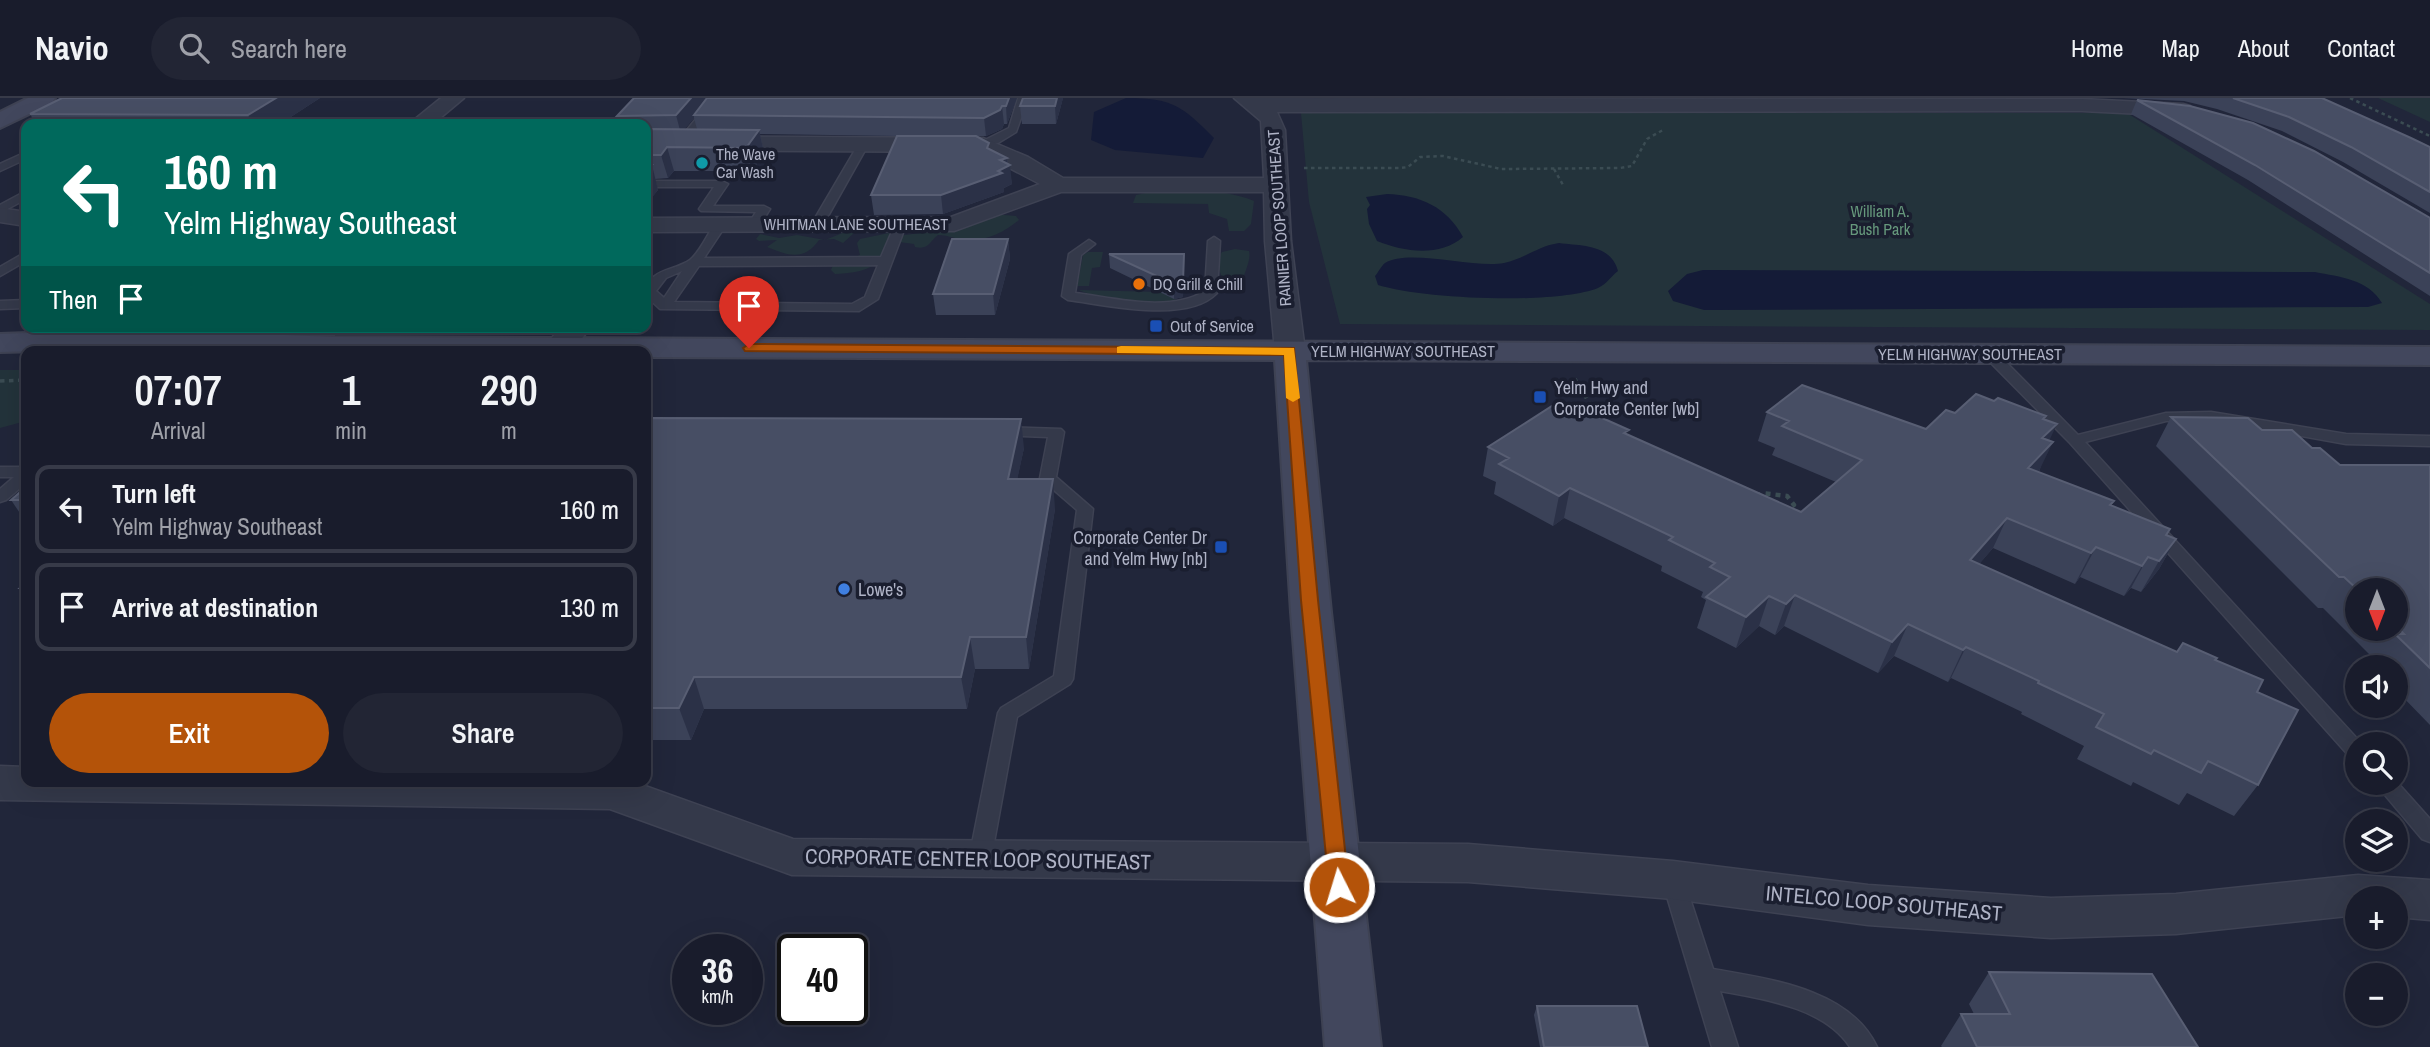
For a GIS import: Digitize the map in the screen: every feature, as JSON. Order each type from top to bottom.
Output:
[{"type":"main road","points":[[0,121],[44,98]]},
{"type":"main road","name":"YELM HIGHWAY SOUTHEAST","points":[[0,344],[95,333],[335,346],[568,337],[1290,351],[2430,356]]},
{"type":"main road","points":[[1290,351],[1309,600],[1353,1047]]},
{"type":"main road","points":[[0,358],[21,359]]},
{"type":"street","points":[[427,119],[454,98]]},
{"type":"street","points":[[1250,102],[1627,101],[1659,105],[2182,104],[2205,115]]},
{"type":"street","name":"RAINIER LOOP SOUTHEAST","points":[[1250,102],[1271,118],[1278,241],[1290,351]]},
{"type":"street","points":[[651,144],[983,145],[1020,162],[1058,185],[1276,177]]},
{"type":"street","name":"WHITMAN LANE SOUTHEAST","points":[[655,225],[954,224],[1058,185]]},
{"type":"street","name":"CORPORATE CENTER LOOP SOUTHEAST","points":[[0,783],[21,783]]},
{"type":"street","name":"CORPORATE CENTER LOOP SOUTHEAST","points":[[272,787],[612,792],[792,857],[1337,864]]},
{"type":"street","name":"INTELCO LOOP SOUTHEAST","points":[[1337,864],[1468,863],[1673,880],[1868,905],[2051,918],[2176,914],[2358,895],[2430,900]]},
{"type":"lane","points":[[681,144],[718,98]]},
{"type":"lane","points":[[983,145],[1010,136],[1017,125],[1023,98]]},
{"type":"lane","points":[[817,225],[863,145]]},
{"type":"lane","points":[[0,168],[21,158]]},
{"type":"lane","points":[[651,184],[722,184],[705,209],[764,209],[754,225]]},
{"type":"lane","points":[[0,210],[11,214]]},
{"type":"lane","points":[[665,306],[720,225]]},
{"type":"lane","points":[[651,294],[665,306],[854,308],[871,299],[900,225]]},
{"type":"lane","points":[[1089,244],[1075,254],[1068,296],[1151,306],[1193,304],[1211,293],[1214,241]]},
{"type":"lane","points":[[0,272],[21,259]]},
{"type":"lane","points":[[651,289],[662,275],[695,262],[886,261]]},
{"type":"lane","points":[[0,305],[21,304]]},
{"type":"lane","points":[[1992,355],[2075,440],[2345,739]]},
{"type":"lane","points":[[2075,440],[2166,417],[2211,416],[2346,439],[2430,441]]},
{"type":"lane","points":[[980,859],[1008,713],[1063,679],[1085,509],[1048,478],[1056,432],[988,432]]},
{"type":"lane","points":[[0,472],[21,474]]},
{"type":"lane","points":[[0,496],[21,478]]},
{"type":"lane","points":[[2396,795],[2430,833]]},
{"type":"lane","points":[[1673,880],[1725,1047]]},
{"type":"lane","points":[[1703,978],[1787,994],[1832,1016],[1859,1035],[1864,1047]]},
{"type":"path","points":[[2350,98],[2430,136]]},
{"type":"path","points":[[1276,177],[1401,168],[1420,157],[1443,156],[1501,169],[1620,169],[1632,166],[1647,139],[1672,125],[1659,105]]},
{"type":"path","points":[[1554,169],[1563,185]]},
{"type":"path","points":[[1575,379],[1600,422]]},
{"type":"path","points":[[0,382],[21,380]]},
{"type":"path","points":[[1753,500],[1762,492],[1787,496],[1794,505],[1783,510]]},
{"type":"green space","points":[[2378,98],[2430,98],[2430,122]]},
{"type":"green space","name":"William A. Bush Park","points":[[1301,113],[2127,113],[2430,304],[2430,330],[1340,324],[1309,202]]},
{"type":"green space","points":[[1203,191],[1242,197],[1254,201],[1251,224],[1244,231],[1229,231],[1227,219],[1209,213],[1208,204],[1133,203],[1136,195],[1150,192]]},
{"type":"green space","points":[[992,214],[1016,216],[1019,220],[999,233],[977,240],[938,235],[920,248],[914,244],[899,242],[865,269],[835,274],[831,270],[840,259],[860,255],[857,243],[860,239],[889,233],[898,236],[920,233]]},
{"type":"green space","points":[[845,232],[854,233],[843,243],[834,239],[826,240]]},
{"type":"green space","points":[[760,234],[779,238],[797,235],[823,240],[819,240],[808,251],[796,255],[767,247],[777,240],[756,239]]},
{"type":"green space","points":[[1235,249],[1249,251],[1242,289],[1224,289],[1218,265],[1219,257],[1222,252]]},
{"type":"green space","points":[[1088,252],[1103,252],[1100,267],[1092,268],[1089,286],[1077,286],[1083,255]]},
{"type":"green space","points":[[1079,290],[1160,292],[1181,302],[1115,299]]},
{"type":"green space","points":[[0,370],[21,370],[21,422],[0,428]]},
{"type":"water","points":[[1126,98],[1166,102],[1193,118],[1214,138],[1203,158],[1115,150],[1091,140],[1094,112]]},
{"type":"water","points":[[1387,194],[1411,197],[1441,210],[1463,237],[1444,248],[1422,251],[1377,241],[1369,224],[1367,209],[1370,205],[1366,197]]},
{"type":"water","points":[[1559,243],[1602,251],[1614,262],[1618,271],[1598,288],[1552,297],[1521,298],[1425,294],[1378,285],[1375,276],[1385,263],[1396,259],[1426,258],[1504,263]]},
{"type":"water","points":[[1703,270],[2315,272],[2361,284],[2382,303],[2368,307],[1704,310],[1673,301],[1668,291],[1687,274]]},
{"type":"building","points":[[62,98],[276,98],[248,115],[30,114]]},
{"type":"building","points":[[634,98],[691,98],[676,115],[617,116]]},
{"type":"building","points":[[707,98],[1009,98],[1006,106],[984,118],[694,115]]},
{"type":"building","points":[[1023,98],[1057,98],[1055,106],[1020,106]]},
{"type":"building","points":[[2233,98],[2322,98],[2430,147],[2430,192],[2351,147],[2289,117]]},
{"type":"building","points":[[2137,100],[2190,106],[2253,123],[2314,151],[2430,218],[2430,273],[2255,165]]},
{"type":"building","points":[[651,129],[759,130],[746,148],[667,147],[661,155],[651,155]]},
{"type":"building","points":[[897,136],[976,136],[989,143],[987,148],[1007,158],[1000,160],[1010,165],[998,171],[1002,173],[941,195],[871,195]]},
{"type":"building","points":[[952,239],[1008,239],[993,294],[933,294]]},
{"type":"building","points":[[1109,254],[1184,254],[1183,282],[1174,284]]},
{"type":"building","points":[[1802,385],[1926,429],[1946,410],[1955,413],[1976,394],[1994,401],[1998,398],[2046,416],[2043,419],[2057,424],[2042,438],[2053,442],[2028,468],[2114,501],[2110,505],[2170,529],[2166,535],[2176,539],[2159,561],[2148,557],[2142,566],[2096,547],[2091,553],[2007,518],[1970,560],[2177,652],[2183,643],[2263,680],[2257,692],[2298,710],[2258,785],[2208,761],[2201,773],[2154,750],[2151,754],[2096,727],[2104,714],[1966,647],[1963,650],[1908,624],[1892,642],[1795,595],[1786,604],[1769,596],[1746,617],[1706,597],[1730,577],[1710,567],[1715,563],[1669,540],[1673,537],[1570,488],[1559,496],[1499,464],[1509,458],[1488,447],[1552,406],[1573,416],[1582,409],[1629,430],[1624,433],[1801,512],[1862,460],[1782,426],[1789,421],[1767,412]]},
{"type":"building","points":[[2171,417],[2248,418],[2262,430],[2292,430],[2312,448],[2320,448],[2340,465],[2430,465],[2430,668],[2402,641],[2408,641],[2408,578],[2339,577]]},
{"type":"building","name":"Lowe's","points":[[651,418],[1021,419],[1008,479],[1053,479],[1026,637],[970,637],[961,677],[694,677],[679,708],[651,708]]},
{"type":"building","points":[[21,491],[21,500],[11,500]]},
{"type":"building","points":[[1989,972],[2152,974],[2198,1047],[1977,1047],[1961,1014],[2010,1014]]},
{"type":"building","points":[[1537,1006],[1637,1006],[1648,1047],[1544,1047]]},
{"type":"slow traffic","points":[[1121,350],[1290,351],[1293,398]]},
{"type":"place","name":"The Wave Car Wash","points":[[702,163]]},
{"type":"place","name":"DQ Grill & Chill","points":[[1139,284]]},
{"type":"place","name":"Out of Service","points":[[1156,326]]},
{"type":"place","name":"Yelm Hwy and Corporate Center [wb]","points":[[1540,397]]},
{"type":"place","name":"Corporate Center Dr and Yelm Hwy [nb]","points":[[1221,547]]},
{"type":"place","name":"Lowe's","points":[[844,589]]},
{"type":"route","points":[[749,348],[1290,351],[1309,600],[1339,887]]}]
